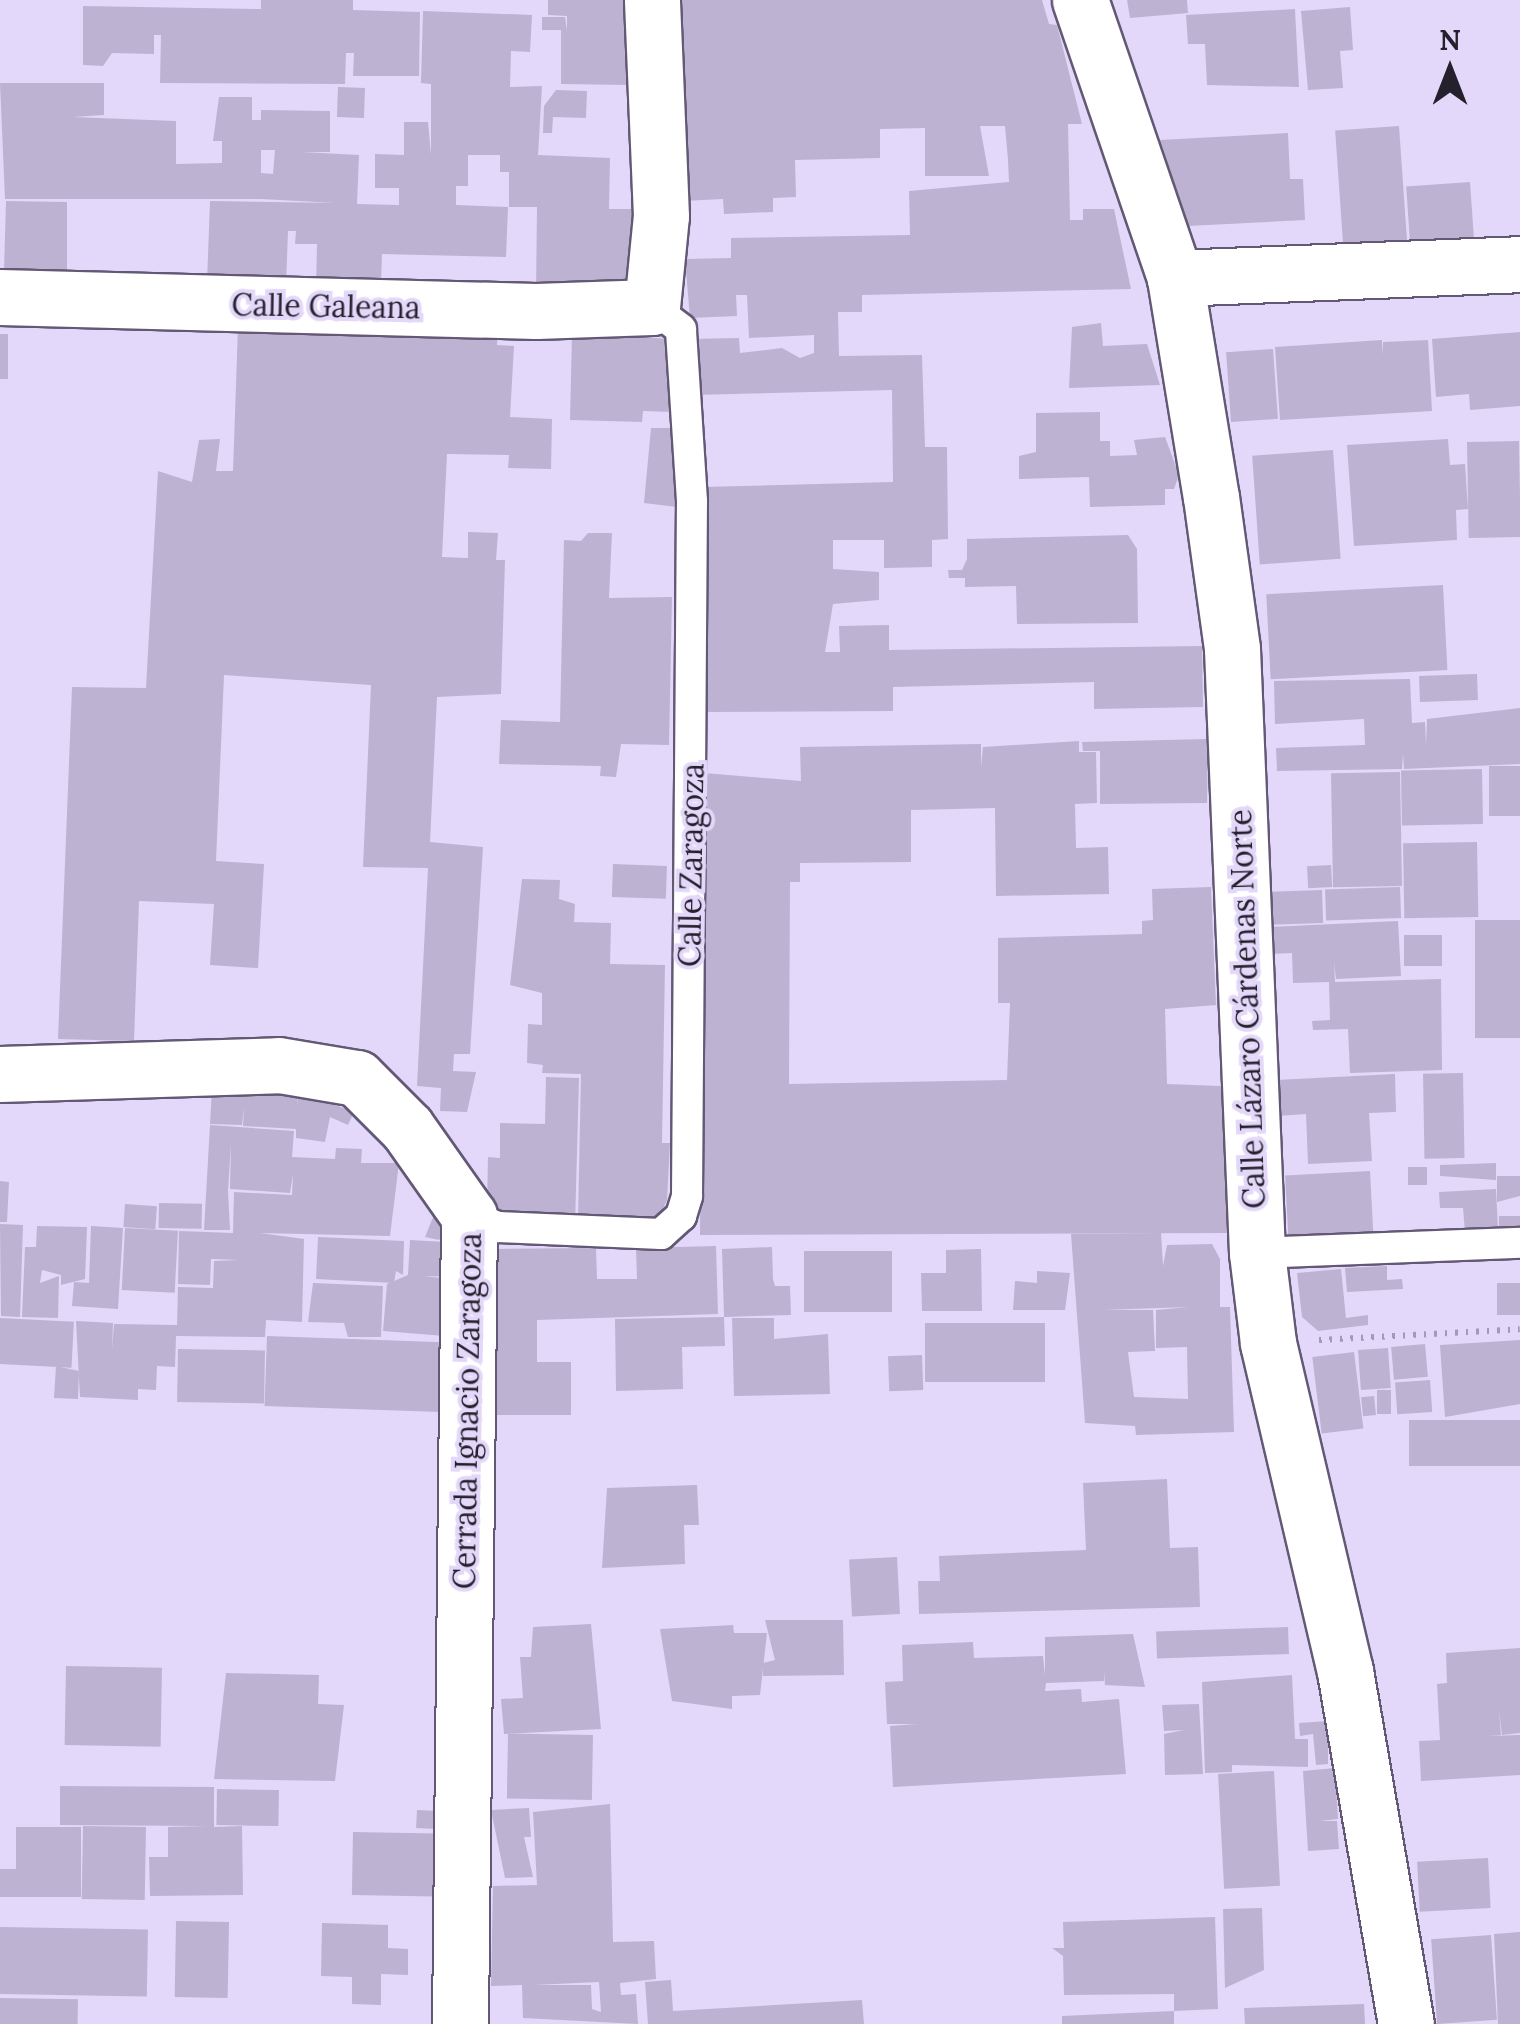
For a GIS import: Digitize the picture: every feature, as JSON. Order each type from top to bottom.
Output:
[{"type":"street","points":[[652,0],[661,216],[652,307]]},
{"type":"street","name":"Calle Lázaro Cárdenas Norte","points":[[1080,0],[1175,278],[1232,648],[1258,1254],[1268,1343],[1344,1671],[1406,2024]]},
{"type":"street","points":[[1175,278],[1520,264]]},
{"type":"street","name":"Calle Galeana","points":[[0,297],[652,307]]},
{"type":"street","name":"Cerrada Ignacio Zaragoza","points":[[0,1074],[280,1065],[358,1078],[407,1128],[469,1216],[460,2024]]},
{"type":"lane","name":"Calle Zaragoza","points":[[469,1216],[498,1227],[661,1234],[681,1216],[687,1196],[692,500],[680,329],[652,307]]},
{"type":"lane","points":[[1258,1254],[1520,1243]]},
{"type":"path","points":[[1268,1343],[1520,1329]]},
{"type":"building","points":[[261,0],[353,0],[353,10],[420,12],[419,76],[353,76],[354,53],[346,53],[345,84],[160,83],[161,35],[154,35],[154,54],[112,53],[103,66],[83,65],[83,6],[261,9]]},
{"type":"building","points":[[548,0],[628,0],[627,85],[561,84],[561,30],[542,30],[542,17],[565,17],[567,31],[567,16],[548,15]]},
{"type":"building","points":[[675,0],[1042,0],[1049,24],[1057,25],[1082,124],[1068,124],[1070,220],[1083,220],[1083,209],[1114,209],[1131,289],[862,295],[862,312],[838,312],[839,356],[922,355],[925,447],[947,447],[948,539],[932,540],[932,567],[884,568],[884,540],[833,540],[833,569],[879,572],[879,600],[833,604],[825,652],[840,652],[839,626],[889,625],[889,650],[1202,646],[1203,707],[1094,709],[1094,682],[893,687],[893,711],[704,712],[702,487],[893,482],[892,390],[692,395],[690,339],[739,338],[740,353],[782,348],[800,358],[814,353],[814,335],[749,338],[747,295],[736,295],[737,316],[690,318],[685,259],[731,258],[731,238],[910,235],[909,191],[1009,182],[1005,126],[980,126],[989,176],[925,176],[925,128],[880,129],[880,158],[795,160],[796,197],[773,198],[773,212],[724,214],[723,199],[683,201]]},
{"type":"building","points":[[1127,0],[1187,0],[1188,13],[1130,18]]},
{"type":"building","points":[[1350,7],[1353,50],[1340,51],[1343,88],[1308,90],[1301,11]]},
{"type":"building","points":[[1295,9],[1299,87],[1207,85],[1205,44],[1188,44],[1186,15]]},
{"type":"building","points":[[423,11],[532,15],[530,52],[511,51],[510,87],[542,86],[538,155],[610,158],[609,209],[633,209],[633,295],[536,294],[537,207],[509,207],[509,172],[500,172],[500,155],[468,155],[468,186],[456,186],[456,205],[508,207],[506,257],[382,254],[381,283],[316,289],[317,244],[295,244],[296,231],[288,231],[286,285],[207,283],[210,201],[335,203],[261,199],[5,199],[0,83],[104,83],[104,115],[73,117],[176,121],[176,164],[222,163],[222,141],[213,141],[219,97],[252,97],[252,120],[261,120],[261,110],[330,111],[330,152],[302,152],[359,155],[357,204],[399,205],[399,188],[375,188],[375,154],[404,155],[404,122],[428,122],[431,155],[431,84],[421,83]],"holes":[[[261,150],[275,150],[273,174],[261,173]]]},
{"type":"building","points":[[338,87],[365,88],[364,118],[337,117]]},
{"type":"building","points":[[556,90],[587,91],[586,118],[553,117],[552,133],[543,133],[544,106]]},
{"type":"building","points":[[1399,126],[1408,250],[1344,254],[1335,130]]},
{"type":"building","points":[[1288,133],[1290,179],[1303,179],[1305,220],[1188,226],[1160,140]]},
{"type":"building","points":[[1470,182],[1474,245],[1411,249],[1406,186]]},
{"type":"building","points":[[6,201],[67,202],[67,284],[4,271]]},
{"type":"building","points":[[1101,323],[1103,346],[1147,344],[1160,385],[1069,388],[1072,327]]},
{"type":"building","points":[[238,327],[498,332],[497,345],[514,346],[510,417],[552,419],[551,469],[508,468],[509,455],[447,454],[442,557],[468,558],[468,532],[498,533],[496,560],[505,560],[501,694],[437,697],[430,842],[483,847],[470,1054],[454,1054],[453,1071],[476,1072],[467,1112],[440,1111],[441,1088],[417,1086],[428,868],[363,867],[371,685],[224,675],[216,861],[264,864],[258,968],[210,965],[214,904],[139,901],[134,1041],[58,1039],[72,687],[146,688],[158,471],[192,482],[199,440],[220,439],[216,471],[233,471]]},
{"type":"building","points":[[1520,332],[1520,406],[1470,410],[1469,394],[1436,397],[1432,339]]},
{"type":"building","points":[[0,334],[8,334],[8,379],[0,379]]},
{"type":"building","points":[[572,334],[673,339],[672,412],[643,411],[642,422],[570,420]]},
{"type":"building","points":[[1382,340],[1382,355],[1383,342],[1428,340],[1432,411],[1280,420],[1275,347]]},
{"type":"building","points":[[1273,349],[1278,419],[1231,422],[1226,352]]},
{"type":"building","points":[[1100,412],[1100,441],[1110,441],[1110,456],[1137,455],[1134,440],[1165,437],[1179,475],[1174,489],[1165,489],[1165,505],[1090,507],[1089,477],[1019,479],[1019,456],[1036,452],[1036,413]]},
{"type":"building","points":[[651,428],[672,428],[678,444],[677,507],[644,503]]},
{"type":"building","points":[[1448,439],[1450,465],[1465,464],[1468,509],[1456,510],[1457,540],[1354,546],[1347,445]]},
{"type":"building","points":[[1519,441],[1520,537],[1469,538],[1467,442]]},
{"type":"building","points":[[1333,450],[1341,559],[1260,564],[1252,456]]},
{"type":"building","points":[[588,533],[612,533],[609,598],[672,597],[669,745],[621,744],[616,777],[600,776],[601,766],[499,764],[501,720],[560,722],[564,540],[581,541]]},
{"type":"building","points":[[1128,535],[1137,549],[1138,623],[1017,624],[1016,586],[965,587],[965,578],[949,578],[948,570],[962,570],[967,559],[967,539]]},
{"type":"building","points":[[1443,585],[1447,670],[1271,679],[1266,594]]},
{"type":"building","points":[[1477,674],[1478,700],[1420,702],[1419,676]]},
{"type":"building","points":[[1410,679],[1412,723],[1425,722],[1426,745],[1427,719],[1520,708],[1520,764],[1404,769],[1403,754],[1402,769],[1277,771],[1276,748],[1365,745],[1364,719],[1275,724],[1274,681]]},
{"type":"building","points":[[1208,739],[1207,803],[1100,804],[1100,751],[1083,751],[1082,742]]},
{"type":"building","points":[[1079,741],[1079,752],[1096,752],[1097,803],[1075,804],[1076,848],[1108,847],[1109,894],[996,896],[995,808],[911,810],[911,862],[800,863],[800,882],[790,882],[789,1084],[1007,1080],[1010,1003],[998,1003],[998,938],[1142,934],[1142,921],[1153,920],[1152,889],[1211,887],[1216,1005],[1165,1009],[1167,1084],[1221,1086],[1228,1233],[700,1235],[704,773],[801,781],[800,747],[981,744],[981,767],[983,747]]},
{"type":"building","points":[[1489,766],[1520,766],[1520,816],[1489,816]]},
{"type":"building","points":[[1482,769],[1483,824],[1402,825],[1401,770]]},
{"type":"building","points":[[1400,772],[1402,886],[1333,887],[1331,773]]},
{"type":"building","points":[[1477,842],[1478,917],[1404,918],[1403,843]]},
{"type":"building","points":[[613,864],[667,866],[666,899],[612,897]]},
{"type":"building","points":[[1331,865],[1332,887],[1308,888],[1307,866]]},
{"type":"building","points":[[522,879],[560,880],[559,899],[575,904],[574,922],[611,923],[610,964],[665,965],[662,1143],[670,1143],[667,1200],[657,1222],[578,1220],[581,1074],[542,1073],[543,1065],[527,1063],[528,1024],[542,1025],[542,993],[510,985]]},
{"type":"building","points":[[1400,887],[1401,918],[1326,921],[1325,890]]},
{"type":"building","points":[[1322,890],[1323,923],[1268,925],[1267,892]]},
{"type":"building","points":[[1475,920],[1520,920],[1520,1038],[1475,1038]]},
{"type":"building","points":[[1398,921],[1401,976],[1336,979],[1334,962],[1335,982],[1441,979],[1442,1070],[1350,1073],[1348,1029],[1313,1030],[1312,1021],[1330,1020],[1329,982],[1293,983],[1292,953],[1271,954],[1270,927]]},
{"type":"building","points":[[1404,935],[1442,935],[1442,966],[1404,966]]},
{"type":"building","points":[[1463,1073],[1464,1158],[1424,1159],[1423,1074]]},
{"type":"building","points":[[1395,1074],[1396,1112],[1369,1113],[1372,1161],[1308,1164],[1306,1114],[1277,1116],[1276,1080]]},
{"type":"building","points":[[546,1077],[579,1078],[575,1225],[498,1217],[487,1207],[488,1157],[500,1158],[500,1123],[545,1124]]},
{"type":"building","points":[[212,1089],[297,1093],[298,1106],[298,1091],[354,1112],[348,1125],[330,1117],[325,1142],[296,1138],[296,1129],[243,1126],[244,1107],[242,1125],[210,1124]]},
{"type":"building","points":[[210,1125],[294,1131],[292,1157],[335,1159],[336,1148],[362,1149],[361,1163],[399,1163],[390,1236],[260,1233],[304,1239],[302,1322],[266,1320],[265,1337],[176,1336],[175,1367],[157,1366],[156,1390],[138,1389],[138,1400],[80,1397],[76,1321],[113,1323],[112,1350],[114,1324],[177,1325],[178,1287],[213,1288],[214,1261],[239,1260],[211,1259],[210,1285],[178,1284],[179,1231],[233,1233],[234,1192],[292,1195],[293,1174],[290,1193],[230,1189],[231,1144],[228,1191],[230,1230],[204,1230]]},
{"type":"building","points":[[1496,1163],[1496,1180],[1440,1176],[1440,1165]]},
{"type":"building","points":[[1408,1167],[1427,1167],[1427,1185],[1408,1185]]},
{"type":"building","points":[[1370,1171],[1373,1234],[1288,1238],[1285,1175]]},
{"type":"building","points":[[1497,1176],[1520,1176],[1520,1196],[1497,1202]]},
{"type":"building","points":[[0,1181],[9,1182],[7,1222],[0,1222]]},
{"type":"building","points":[[1496,1189],[1498,1230],[1465,1232],[1463,1208],[1440,1208],[1439,1192]]},
{"type":"building","points":[[159,1203],[202,1204],[202,1229],[159,1228]]},
{"type":"building","points":[[125,1204],[157,1206],[155,1229],[123,1227]]},
{"type":"building","points":[[436,1210],[452,1221],[439,1240],[425,1237]]},
{"type":"building","points":[[1499,1216],[1520,1216],[1520,1235],[1499,1235]]},
{"type":"building","points":[[0,1224],[23,1225],[20,1317],[1,1316]]},
{"type":"building","points":[[37,1226],[87,1227],[85,1279],[61,1285],[61,1275],[42,1270],[40,1283],[59,1276],[58,1318],[22,1317],[25,1247],[36,1247]]},
{"type":"building","points":[[91,1226],[123,1228],[118,1309],[72,1306],[74,1282],[89,1283]]},
{"type":"building","points":[[125,1228],[178,1231],[175,1293],[122,1290]]},
{"type":"building","points":[[1161,1233],[1163,1266],[1167,1245],[1212,1244],[1220,1259],[1220,1307],[1230,1307],[1234,1432],[1136,1435],[1135,1426],[1085,1423],[1071,1234]],"holes":[[[1189,1307],[1156,1310],[1156,1348],[1187,1347],[1188,1399],[1134,1397],[1128,1352],[1155,1351],[1153,1310],[1103,1310]]]},
{"type":"building","points":[[318,1237],[404,1241],[403,1275],[396,1271],[394,1283],[316,1279]]},
{"type":"building","points":[[410,1240],[463,1243],[461,1277],[424,1276],[450,1279],[457,1337],[383,1331],[387,1284],[408,1275]]},
{"type":"building","points":[[716,1246],[718,1314],[537,1320],[537,1362],[571,1362],[571,1415],[497,1415],[495,1249],[596,1248],[597,1279],[637,1279],[636,1248]]},
{"type":"building","points":[[772,1247],[773,1279],[775,1286],[790,1286],[791,1315],[724,1317],[722,1249]]},
{"type":"building","points":[[981,1249],[982,1311],[922,1311],[921,1273],[946,1273],[946,1250]]},
{"type":"building","points":[[804,1251],[892,1251],[892,1312],[804,1312]]},
{"type":"building","points":[[1387,1266],[1387,1280],[1402,1279],[1403,1289],[1347,1292],[1345,1268]]},
{"type":"building","points":[[1341,1269],[1346,1318],[1368,1315],[1368,1325],[1318,1331],[1302,1317],[1297,1273]]},
{"type":"building","points":[[1037,1271],[1070,1273],[1065,1310],[1013,1310],[1015,1281],[1037,1283]]},
{"type":"building","points":[[313,1283],[383,1286],[381,1337],[348,1337],[344,1323],[308,1322]]},
{"type":"building","points":[[1497,1283],[1520,1283],[1520,1315],[1497,1315]]},
{"type":"building","points":[[724,1317],[725,1346],[682,1347],[683,1389],[616,1391],[615,1319]]},
{"type":"building","points":[[0,1318],[74,1322],[71,1368],[0,1364]]},
{"type":"building","points":[[732,1318],[774,1318],[774,1339],[828,1334],[830,1394],[734,1396]]},
{"type":"building","points":[[925,1323],[1045,1323],[1045,1382],[925,1382]]},
{"type":"building","points":[[267,1336],[450,1342],[447,1412],[265,1406]]},
{"type":"building","points":[[1520,1340],[1520,1404],[1445,1417],[1440,1345]]},
{"type":"building","points":[[1425,1344],[1428,1377],[1394,1380],[1391,1347]]},
{"type":"building","points":[[1388,1348],[1391,1388],[1361,1390],[1358,1350]]},
{"type":"building","points":[[178,1349],[265,1351],[264,1404],[177,1402]]},
{"type":"building","points":[[1354,1352],[1363,1428],[1322,1434],[1312,1357]]},
{"type":"building","points":[[922,1355],[923,1390],[889,1391],[888,1356]]},
{"type":"building","points":[[56,1366],[79,1371],[78,1399],[54,1398]]},
{"type":"building","points":[[1430,1380],[1432,1412],[1397,1414],[1395,1382]]},
{"type":"building","points":[[1377,1390],[1391,1390],[1391,1414],[1377,1414]]},
{"type":"building","points":[[1374,1396],[1376,1415],[1363,1416],[1361,1397]]},
{"type":"building","points":[[1409,1420],[1520,1420],[1520,1466],[1409,1466]]},
{"type":"building","points":[[1167,1479],[1170,1548],[1198,1547],[1200,1607],[919,1614],[918,1581],[940,1581],[939,1556],[1086,1550],[1083,1483]]},
{"type":"building","points":[[697,1485],[699,1525],[684,1525],[685,1564],[602,1568],[607,1488]]},
{"type":"building","points":[[897,1557],[900,1614],[852,1616],[849,1560]]},
{"type":"building","points":[[765,1620],[843,1620],[844,1675],[763,1676],[763,1663],[775,1660]]},
{"type":"building","points":[[591,1624],[601,1729],[504,1734],[501,1699],[523,1698],[520,1657],[531,1657],[533,1627]]},
{"type":"building","points":[[733,1625],[734,1633],[767,1633],[760,1695],[732,1696],[732,1709],[672,1701],[660,1629]]},
{"type":"building","points":[[1288,1627],[1289,1654],[1157,1659],[1156,1632]]},
{"type":"building","points":[[1133,1634],[1145,1687],[1105,1685],[1104,1671],[1104,1681],[1046,1683],[1045,1691],[1081,1689],[1082,1702],[1119,1699],[1126,1774],[893,1787],[890,1726],[917,1724],[887,1724],[885,1682],[903,1681],[902,1645],[973,1642],[974,1658],[1043,1656],[1045,1676],[1045,1637]]},
{"type":"building","points":[[1520,1648],[1520,1733],[1502,1735],[1499,1709],[1501,1735],[1487,1736],[1520,1735],[1520,1775],[1421,1781],[1419,1741],[1440,1740],[1437,1684],[1447,1683],[1446,1653]]},
{"type":"building","points":[[66,1666],[162,1668],[161,1747],[65,1745]]},
{"type":"building","points":[[226,1673],[319,1675],[318,1704],[344,1705],[335,1781],[214,1779]]},
{"type":"building","points":[[1292,1675],[1295,1739],[1308,1739],[1308,1767],[1232,1765],[1232,1772],[1205,1773],[1202,1682]]},
{"type":"building","points":[[1199,1704],[1203,1774],[1165,1775],[1164,1734],[1184,1730],[1164,1731],[1162,1705]]},
{"type":"building","points":[[1328,1721],[1328,1764],[1316,1765],[1313,1734],[1300,1736],[1299,1723]]},
{"type":"building","points":[[508,1734],[593,1735],[592,1800],[507,1799]]},
{"type":"building","points":[[1335,1768],[1338,1819],[1320,1821],[1337,1821],[1339,1849],[1308,1851],[1303,1771]]},
{"type":"building","points":[[1274,1771],[1280,1886],[1224,1889],[1218,1774]]},
{"type":"building","points":[[60,1786],[214,1787],[214,1827],[242,1826],[243,1895],[150,1896],[149,1857],[168,1857],[168,1827],[207,1826],[60,1825]]},
{"type":"building","points":[[217,1789],[279,1790],[278,1826],[216,1825]]},
{"type":"building","points":[[610,1804],[613,1942],[654,1941],[656,1979],[620,1983],[621,1995],[636,1994],[638,2024],[523,2018],[522,1985],[491,1986],[493,1886],[537,1885],[533,1812]],"holes":[[[599,1982],[601,2012],[592,2009],[591,1985],[534,1985]]]},
{"type":"building","points":[[529,1808],[531,1837],[524,1837],[533,1877],[505,1878],[491,1810]]},
{"type":"building","points":[[417,1810],[438,1811],[437,1829],[416,1828]]},
{"type":"building","points":[[83,1826],[146,1827],[145,1900],[82,1899]]},
{"type":"building","points":[[16,1827],[81,1827],[81,1897],[0,1897],[0,1869],[16,1869]]},
{"type":"building","points":[[353,1832],[436,1833],[435,1896],[352,1895]]},
{"type":"building","points":[[1488,1858],[1491,1908],[1420,1912],[1417,1862]]},
{"type":"building","points":[[1262,1908],[1264,1970],[1225,1988],[1223,1909]]},
{"type":"building","points":[[1215,1917],[1218,2009],[1174,2011],[1174,1994],[1064,1995],[1063,1956],[1052,1948],[1064,1948],[1063,1922]]},
{"type":"building","points":[[176,1921],[229,1922],[228,1998],[175,1997]]},
{"type":"building","points":[[322,1923],[388,1925],[388,1948],[408,1949],[408,1975],[381,1974],[381,2005],[352,2004],[352,1977],[321,1976]]},
{"type":"building","points":[[0,1927],[148,1930],[147,1997],[0,1994]]},
{"type":"building","points":[[1520,1932],[1520,2024],[1498,2024],[1494,1934]]},
{"type":"building","points":[[1491,1935],[1497,2020],[1437,2024],[1431,1939]]},
{"type":"building","points":[[671,1980],[673,2011],[862,2000],[864,2024],[648,2024],[645,1982]]},
{"type":"building","points":[[0,1998],[78,1999],[78,2024],[0,2024]]},
{"type":"building","points":[[1364,2004],[1365,2024],[1245,2024],[1244,2008]]},
{"type":"building","points":[[1174,2011],[1174,2024],[1062,2024],[1062,2016]]}]
